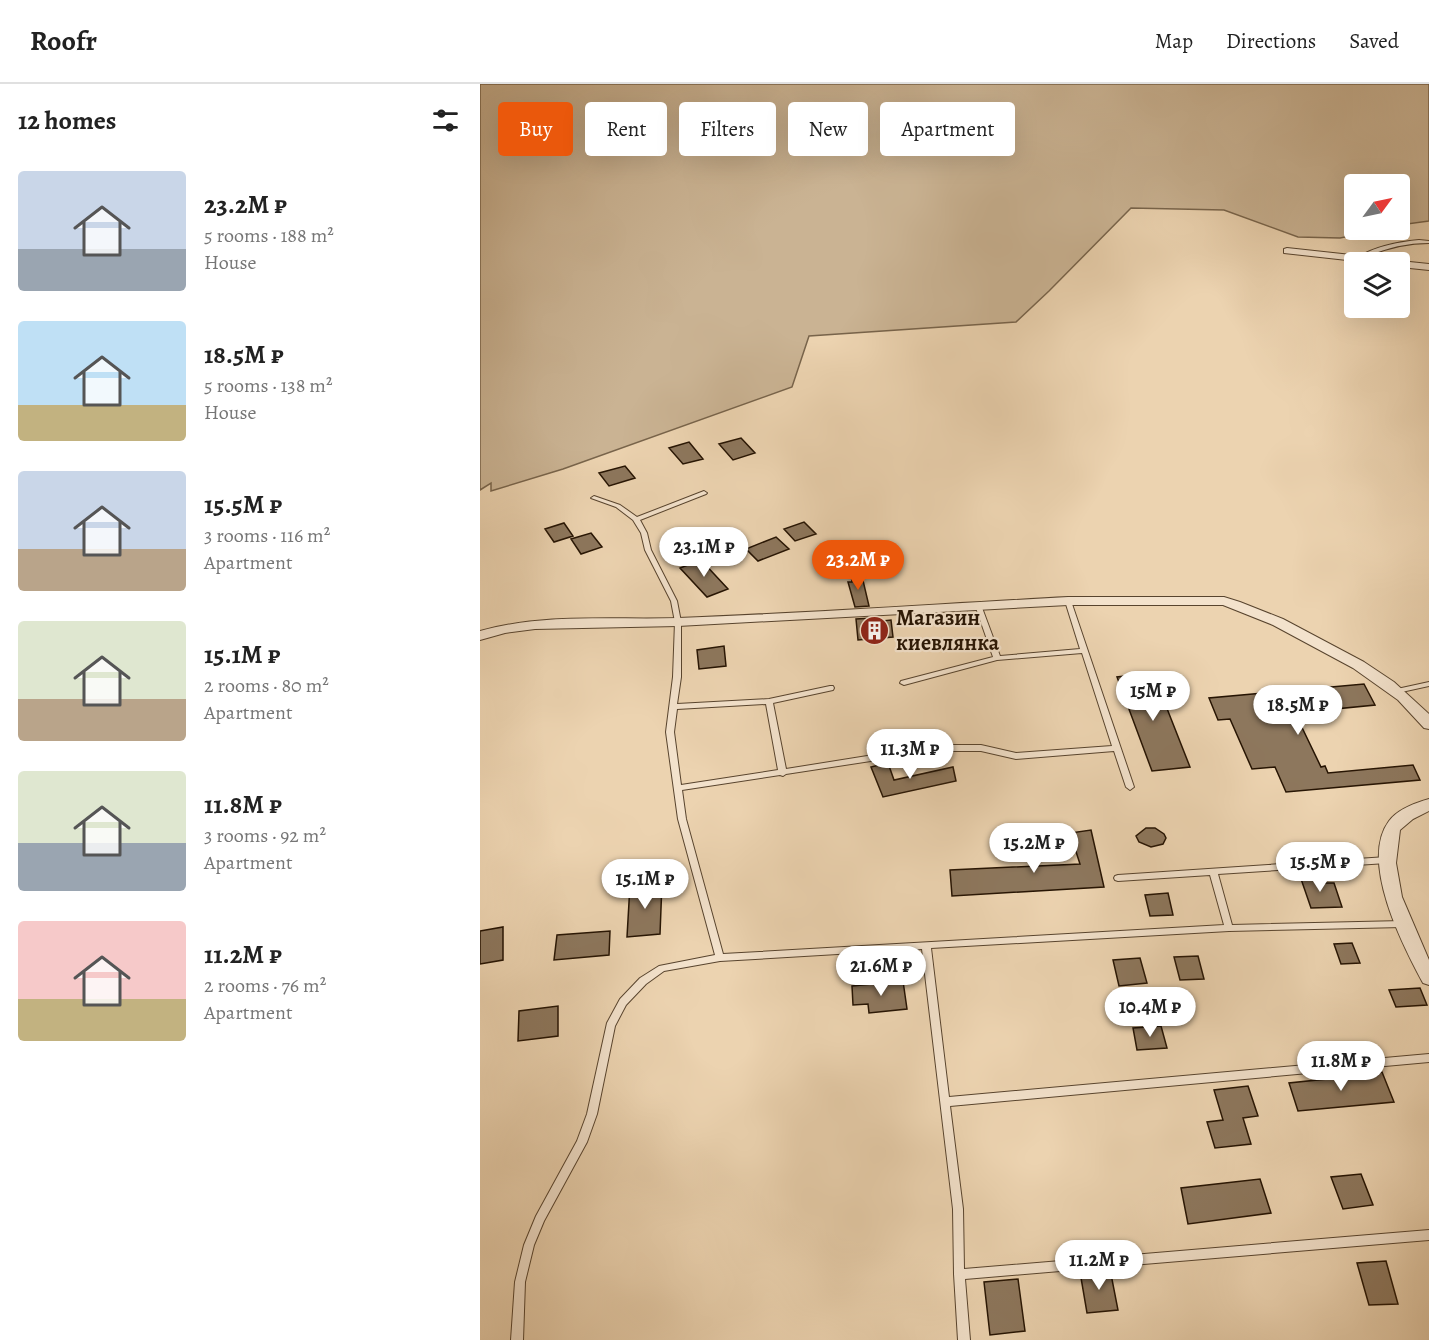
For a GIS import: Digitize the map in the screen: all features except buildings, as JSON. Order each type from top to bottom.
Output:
[{"type":"street","points":[[1287,251],[1344,258]]},
{"type":"street","points":[[1410,265],[1429,267]]},
{"type":"street","points":[[480,636],[504,629],[535,625],[678,622],[1068,601],[1224,601],[1245,607],[1342,654],[1397,691],[1429,724]]},
{"type":"street","points":[[1429,805],[1400,820],[1391,831],[1387,860],[1390,885],[1403,924],[1429,978]]},
{"type":"lane","points":[[1372,252],[1412,242],[1429,242]]},
{"type":"lane","points":[[636,519],[704,493]]},
{"type":"lane","points":[[594,498],[618,506],[636,519],[648,550],[668,585],[674,601],[678,622],[674,707],[670,732],[682,819],[720,958]]},
{"type":"lane","points":[[1068,601],[1130,787]]},
{"type":"lane","points":[[978,605],[997,658]]},
{"type":"lane","points":[[904,683],[997,658],[1083,651]]},
{"type":"lane","points":[[1397,691],[1429,684]]},
{"type":"lane","points":[[674,707],[769,701],[830,688]]},
{"type":"lane","points":[[769,701],[783,773]]},
{"type":"lane","points":[[678,788],[936,748],[981,748],[1016,756],[1116,748]]},
{"type":"lane","points":[[1118,878],[1387,860]]},
{"type":"lane","points":[[1213,871],[1229,928]]},
{"type":"lane","points":[[517,1340],[520,1282],[529,1245],[582,1142],[592,1114],[610,1026],[623,1002],[643,981],[662,968],[720,958],[926,945],[1229,928],[1403,924]]},
{"type":"lane","points":[[926,945],[958,1209],[959,1274],[964,1340]]},
{"type":"lane","points":[[945,1102],[1429,1058]]},
{"type":"lane","points":[[959,1274],[1429,1235]]},
{"type":"shaded area","points":[[480,84],[1429,84],[1429,221],[1410,224],[1410,174],[1344,174],[1344,237],[1340,238],[1298,237],[1224,210],[1131,208],[1016,322],[809,336],[792,387],[563,469],[491,491],[491,483],[480,490]]},
{"type":"place","name":"Магазин киевлянка","points":[[875,630]]}]
